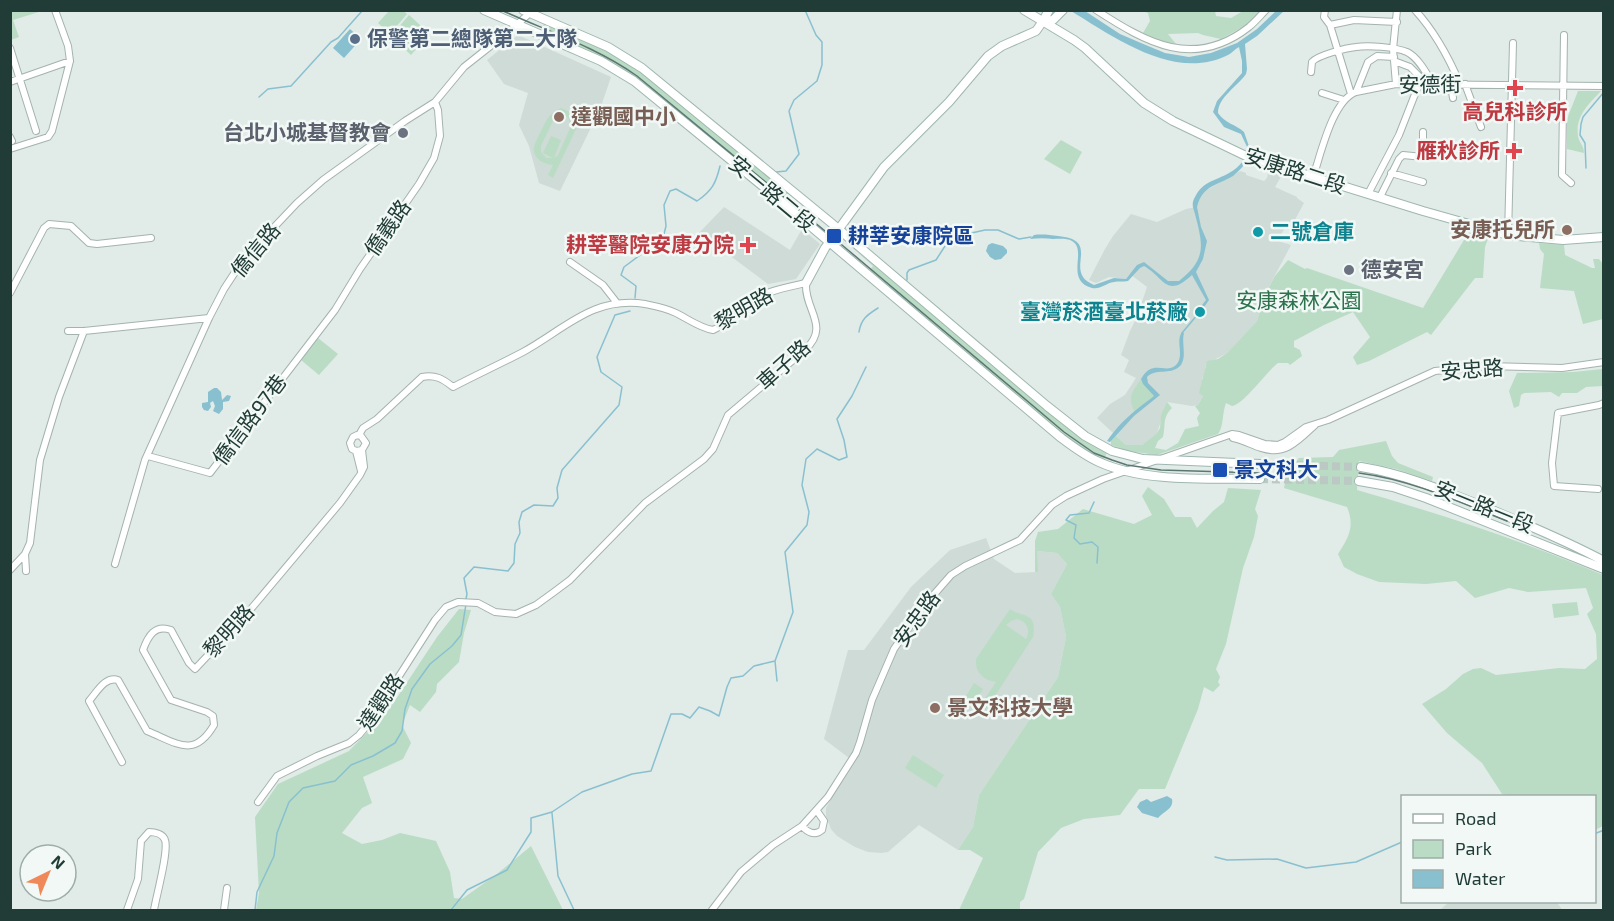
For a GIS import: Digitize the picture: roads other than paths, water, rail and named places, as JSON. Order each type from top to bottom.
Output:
[{"type":"street","points":[[10,149],[48,137],[52,131],[70,62],[68,46],[55,10]]},
{"type":"street","name":"安一路二段","points":[[484,10],[591,56],[634,81],[830,242],[1068,443],[1100,463],[1126,472]]},
{"type":"street","name":"安康路二段","points":[[1024,10],[1085,48],[1143,103],[1173,121],[1246,156],[1508,235],[1563,240],[1604,237]]},
{"type":"street","points":[[806,283],[838,230],[884,167],[949,102],[988,56],[1002,46],[1031,33],[1043,21],[1048,10]]},
{"type":"street","points":[[1043,21],[1053,20],[1063,10]]},
{"type":"street","points":[[1096,10],[1159,45],[1178,49],[1211,48],[1226,42],[1250,27],[1266,10]]},
{"type":"street","points":[[1325,10],[1324,17],[1330,25],[1354,93]]},
{"type":"street","points":[[1396,84],[1393,49],[1397,10]]},
{"type":"street","points":[[1415,10],[1427,23],[1449,60],[1481,127]]},
{"type":"street","name":"安一路二段","points":[[529,12],[608,47],[642,68],[1085,436],[1112,451],[1136,458],[1159,460]]},
{"type":"street","name":"僑信路","points":[[115,564],[145,460],[209,318],[243,260],[297,204],[344,164],[435,102],[464,67],[518,25],[529,12]]},
{"type":"street","points":[[1330,25],[1354,20],[1397,22]]},
{"type":"street","points":[[1564,35],[1562,175],[1571,183]]},
{"type":"street","points":[[1508,235],[1513,43]]},
{"type":"street","points":[[1311,72],[1311,65],[1316,59],[1339,51],[1361,46],[1393,49],[1410,53],[1430,84]]},
{"type":"street","points":[[10,48],[36,131]]},
{"type":"street","points":[[1354,93],[1368,62],[1377,56],[1394,59],[1410,67],[1430,84]]},
{"type":"street","points":[[10,82],[70,62]]},
{"type":"street","name":"安德街","points":[[1313,177],[1335,112],[1344,100],[1354,93],[1396,84],[1604,86]]},
{"type":"street","points":[[1368,194],[1399,135],[1419,84]]},
{"type":"street","points":[[1451,86],[1453,98]]},
{"type":"street","points":[[1322,93],[1344,100]]},
{"type":"street","name":"僑義路","points":[[308,344],[335,310],[434,158],[440,136],[438,110],[435,102]]},
{"type":"street","points":[[1380,197],[1398,159],[1403,155],[1424,157],[1423,132]]},
{"type":"street","points":[[1391,173],[1423,182]]},
{"type":"street","points":[[10,293],[40,235],[49,224],[71,226],[89,243],[151,238]]},
{"type":"street","points":[[570,262],[603,285],[617,303]]},
{"type":"street","name":"黎明路","points":[[359,450],[352,449],[350,443],[352,437],[361,436],[369,424],[422,377],[430,375],[443,379],[453,387],[525,351],[588,312],[617,303],[641,303],[674,312],[713,330],[720,327],[742,306],[762,295],[806,283]]},
{"type":"street","name":"車子路","points":[[458,602],[478,603],[500,614],[516,614],[537,605],[570,580],[645,503],[704,459],[713,448],[728,415],[810,345],[817,333],[815,316],[807,300],[806,283]]},
{"type":"street","points":[[68,331],[209,318]]},
{"type":"street","points":[[10,570],[25,554],[30,543],[40,460],[59,397],[84,331]]},
{"type":"street","name":"僑信路97巷","points":[[148,456],[210,473],[308,344]]},
{"type":"street","name":"安忠路","points":[[712,910],[741,872],[772,846],[802,826],[828,797],[856,753],[882,673],[894,649],[922,607],[957,570],[1020,540],[1045,511],[1059,499],[1102,480],[1232,435],[1278,445],[1301,430],[1435,371],[1488,366],[1562,368],[1604,362]]},
{"type":"street","points":[[1598,489],[1554,486],[1552,463],[1558,413],[1604,403]]},
{"type":"street","name":"黎明路","points":[[359,450],[366,442],[361,436]]},
{"type":"street","name":"黎明路","points":[[122,762],[89,701],[110,678],[118,680],[147,731],[188,747],[200,743],[214,725],[213,716],[171,700],[143,650],[147,639],[152,632],[158,629],[165,627],[171,630],[189,663],[195,669],[244,616],[340,503],[364,467],[359,450]]},
{"type":"street","points":[[1159,460],[1260,464]]},
{"type":"street","name":"安一路一段","points":[[1360,467],[1395,474],[1431,485],[1537,528],[1604,561]]},
{"type":"street","points":[[1126,472],[1193,478],[1260,479]]},
{"type":"street","name":"安一路一段","points":[[1359,482],[1393,487],[1426,498],[1604,569]]},
{"type":"street","points":[[25,554],[26,571]]},
{"type":"street","name":"達觀路","points":[[258,802],[277,776],[350,743],[359,735],[435,620],[446,607],[458,602]]},
{"type":"street","points":[[802,826],[811,833],[822,830],[824,821],[817,811]]},
{"type":"street","points":[[127,910],[138,879],[141,841],[149,832],[154,832],[165,840],[166,851],[154,910]]},
{"type":"street","points":[[224,910],[227,888]]},
{"type":"water","points":[[1071,11],[1085,11],[1120,34],[1165,53],[1189,57],[1211,53],[1237,43],[1257,29],[1276,11],[1284,11],[1245,44],[1246,74],[1224,97],[1219,107],[1218,113],[1221,117],[1244,132],[1251,152],[1247,151],[1241,134],[1224,127],[1213,112],[1217,101],[1242,73],[1239,47],[1228,55],[1208,62],[1187,63],[1166,60],[1146,53],[1106,33]]},
{"type":"water","points":[[350,29],[361,39],[344,58],[333,48]]},
{"type":"water","points":[[1243,161],[1247,162],[1233,176],[1216,184],[1203,194],[1197,207],[1201,227],[1207,241],[1203,259],[1196,272],[1209,300],[1198,316],[1195,314],[1206,300],[1192,275],[1183,282],[1171,286],[1144,266],[1128,281],[1092,288],[1079,279],[1078,251],[1072,241],[1068,239],[1030,239],[1034,235],[1049,235],[1071,239],[1078,244],[1081,250],[1081,272],[1085,279],[1094,285],[1114,278],[1126,279],[1137,265],[1144,262],[1168,281],[1179,281],[1194,266],[1200,251],[1200,234],[1193,206],[1195,197],[1206,184],[1231,172]]},
{"type":"water","points":[[992,243],[1003,246],[1007,250],[1001,259],[995,260],[986,251],[988,245]]},
{"type":"water","points":[[1182,332],[1184,333],[1184,355],[1182,364],[1171,371],[1151,374],[1147,377],[1148,383],[1160,395],[1134,416],[1110,442],[1107,441],[1128,417],[1154,396],[1141,379],[1145,373],[1154,368],[1172,368],[1179,361],[1179,340]]},
{"type":"water","points":[[214,388],[221,392],[222,400],[227,395],[231,396],[229,401],[223,402],[223,409],[219,414],[213,411],[215,406],[213,401],[208,411],[202,407],[202,403],[208,402],[208,392]]},
{"type":"water","points":[[1167,796],[1172,799],[1172,805],[1158,818],[1142,813],[1137,807],[1140,802],[1147,799],[1151,802]]},
{"type":"waterway","points":[[776,172],[786,171],[799,154],[789,111],[794,100],[817,81],[822,65],[822,42],[816,35],[805,10]]},
{"type":"waterway","points":[[259,97],[268,89],[291,86],[362,11]]},
{"type":"waterway","points":[[1586,168],[1585,143],[1580,135],[1581,124],[1583,117],[1604,92]]},
{"type":"waterway","points":[[635,298],[636,286],[621,275],[624,267],[663,238],[666,226],[664,205],[670,191],[676,189],[697,201],[713,186],[720,166]]},
{"type":"waterway","points":[[907,280],[909,270],[936,260],[947,243],[958,236],[985,230],[998,230],[1019,239],[1031,237]]},
{"type":"waterway","points":[[859,332],[865,318],[878,308]]},
{"type":"waterway","points":[[466,599],[464,578],[474,567],[508,571],[514,563],[515,544],[520,533],[519,522],[522,512],[534,505],[553,506],[558,498],[557,488],[562,470],[619,405],[622,387],[601,372],[597,357],[615,315],[630,311]]},
{"type":"waterway","points":[[1182,333],[1198,314]]},
{"type":"waterway","points":[[451,910],[467,890],[507,870],[531,832],[531,818],[552,812],[582,792],[632,774],[651,771],[671,714],[682,714],[690,718],[699,707],[719,716],[731,678],[743,676],[754,666],[775,661],[793,612],[785,552],[807,525],[809,512],[802,485],[806,459],[817,449],[839,460],[847,457],[837,419],[852,396],[866,367]]},
{"type":"waterway","points":[[1094,502],[1089,513],[1070,515],[1066,520],[1076,525],[1074,538],[1080,544],[1092,542],[1098,547],[1097,563]]},
{"type":"waterway","points":[[255,910],[257,892],[274,856],[277,833],[289,802],[303,788],[335,781],[351,765],[395,743],[402,731],[405,709],[412,689],[430,664],[452,646],[461,635],[466,604]]},
{"type":"waterway","points":[[775,661],[777,681]]},
{"type":"waterway","points":[[552,813],[558,876],[574,910]]},
{"type":"waterway","points":[[1596,833],[1604,830]]},
{"type":"waterway","points":[[1215,857],[1227,860],[1277,859],[1306,868],[1356,862],[1401,842]]},
{"type":"tunnel","points":[[1260,464],[1361,467]]},
{"type":"tunnel","points":[[1260,479],[1359,481]]},
{"type":"tram line","points":[[501,10],[605,56],[637,76],[1064,432],[1094,453],[1127,465],[1161,470],[1260,473]]},
{"type":"tram line","points":[[1359,473],[1416,486],[1507,521]]},
{"type":"place","name":"保警第二總隊第二大隊","points":[[355,39]]},
{"type":"place","name":"高兒科診所","points":[[1515,88]]},
{"type":"place","name":"達觀國中小","points":[[559,117]]},
{"type":"place","name":"台北小城基督教會","points":[[403,133]]},
{"type":"place","name":"雁秋診所","points":[[1514,151]]},
{"type":"place","name":"安康托兒所","points":[[1567,230]]},
{"type":"place","name":"二號倉庫","points":[[1258,232]]},
{"type":"place","name":"耕莘安康院區","points":[[834,236]]},
{"type":"place","name":"耕莘醫院安康分院","points":[[748,245]]},
{"type":"place","name":"德安宮","points":[[1349,270]]},
{"type":"place","name":"臺灣菸酒臺北菸廠","points":[[1200,312]]},
{"type":"place","name":"景文科大","points":[[1220,470]]},
{"type":"place","name":"景文科技大學","points":[[935,708]]},
{"type":"park label","name":"安康森林公園","points":[[1299,301]]}]
